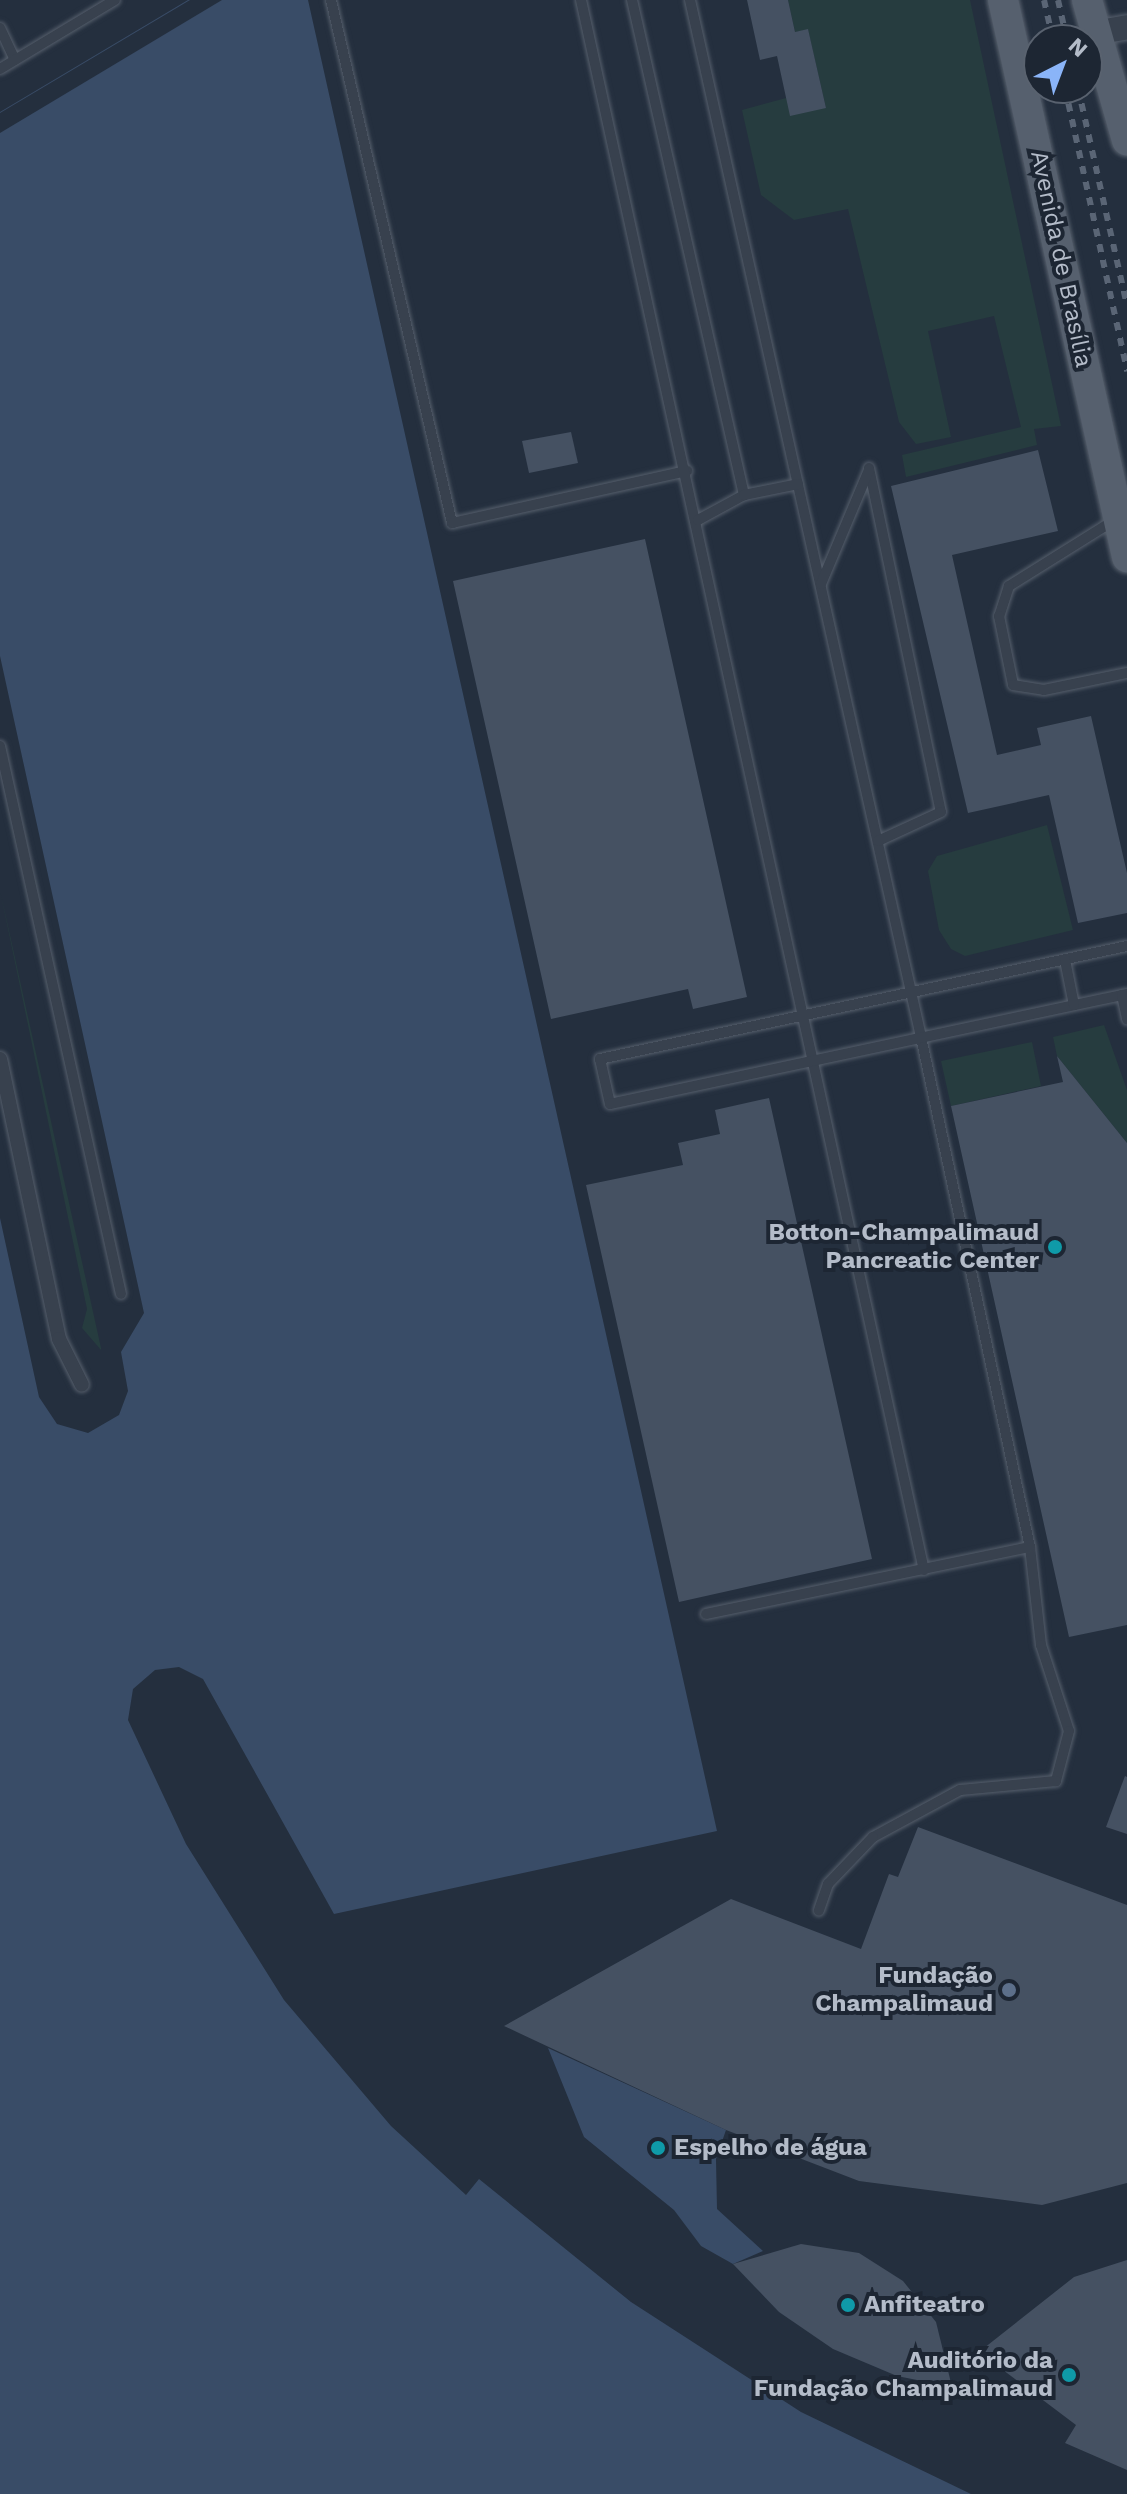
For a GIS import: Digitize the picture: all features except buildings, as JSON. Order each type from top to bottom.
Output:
[{"type":"main road","name":"Avenida de Brasília","points":[[1003,0],[1127,557]]},
{"type":"main road","points":[[1087,0],[1113,29]]},
{"type":"main road","points":[[1100,0],[1113,29],[1127,140]]},
{"type":"street","points":[[0,1059],[59,1339],[82,1385]]},
{"type":"lane","points":[[0,69],[115,0]]},
{"type":"lane","points":[[331,0],[452,523],[687,471]]},
{"type":"lane","points":[[581,0],[698,520],[924,1570]]},
{"type":"lane","points":[[632,0],[744,495]]},
{"type":"lane","points":[[690,0],[912,992],[1030,1547],[1041,1645],[1069,1731],[1056,1781],[974,1786],[885,1830],[847,1858],[819,1910]]},
{"type":"lane","points":[[0,28],[15,60]]},
{"type":"lane","points":[[821,585],[869,468],[941,812],[878,841]]},
{"type":"lane","points":[[698,520],[744,495],[798,484]]},
{"type":"lane","points":[[1118,518],[1009,586],[999,616],[1013,685],[1044,690],[1127,673]]},
{"type":"lane","points":[[0,746],[121,1294]]},
{"type":"lane","points":[[1127,946],[600,1059],[610,1104],[1124,994],[1127,1019]]},
{"type":"lane","points":[[1065,960],[1074,1005]]},
{"type":"lane","points":[[706,1614],[1030,1547]]},
{"type":"green space","points":[[788,0],[970,0],[1061,426],[1034,429],[1037,445],[906,477],[902,455],[1021,427],[994,316],[928,331],[951,437],[916,444],[899,422],[848,209],[794,220],[761,195],[742,110],[786,98],[826,108],[808,30],[795,32]]},
{"type":"green space","points":[[1047,825],[1073,930],[965,956],[951,949],[939,930],[928,871],[937,856]]},
{"type":"green space","points":[[0,890],[101,1350],[82,1328],[87,1309]]},
{"type":"green space","points":[[1104,1025],[1127,1090],[1127,1143],[1057,1056],[1053,1037]]},
{"type":"green space","points":[[1032,1042],[1041,1086],[951,1106],[941,1061]]},
{"type":"water","points":[[188,0],[308,0],[717,1831],[334,1914],[203,1679],[179,1667],[155,1670],[133,1689],[128,1720],[186,1844],[284,2000],[391,2126],[466,2195],[479,2179],[631,2302],[801,2412],[971,2494],[0,2494],[0,1218],[39,1397],[57,1424],[88,1433],[119,1415],[128,1391],[121,1352],[144,1313],[0,656],[0,112]]},
{"type":"water","name":"Espelho de água","points":[[548,2048],[726,2130],[716,2159],[717,2209],[763,2251],[733,2264],[701,2246],[674,2210],[584,2137]]},
{"type":"pier","points":[[190,0],[222,0],[0,133],[0,113]]},
{"type":"railway","points":[[1044,0],[1049,24]]},
{"type":"railway","points":[[1058,0],[1063,24]]},
{"type":"railway","points":[[1069,104],[1127,371]]},
{"type":"railway","points":[[1082,104],[1127,306]]},
{"type":"place","name":"Botton-Champalimaud Pancreatic Center","points":[[1055,1247]]},
{"type":"place","name":"Fundação Champalimaud","points":[[1009,1990]]},
{"type":"place","name":"Espelho de água","points":[[658,2148]]},
{"type":"place","name":"Anfiteatro","points":[[848,2305]]},
{"type":"place","name":"Auditório da Fundação Champalimaud","points":[[1069,2375]]}]
